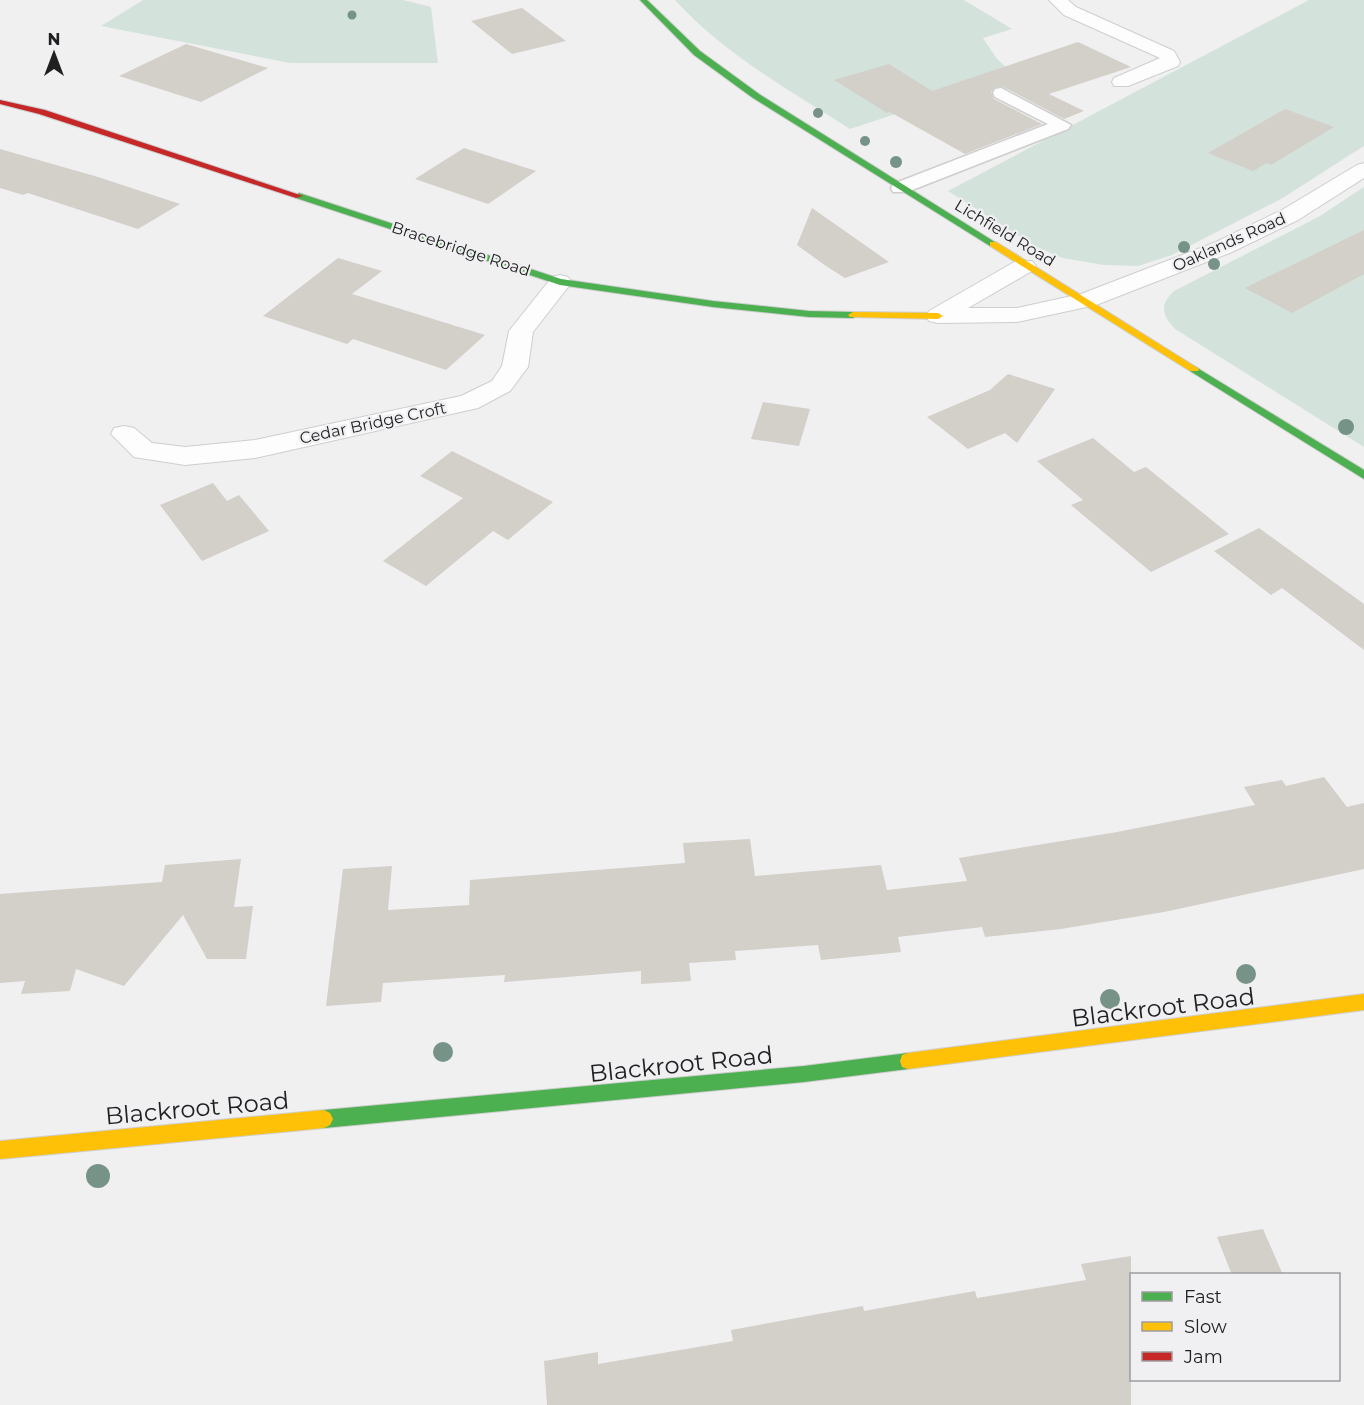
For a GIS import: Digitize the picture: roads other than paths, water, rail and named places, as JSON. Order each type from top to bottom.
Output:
[{"type":"street","name":"Lichfield Road","points":[[643,0],[697,53],[756,96],[1024,266],[1088,300],[1364,475]]},
{"type":"street","points":[[1058,0],[1070,11],[1168,55],[1171,62],[1121,82]]},
{"type":"street","name":"Bracebridge Road","points":[[0,102],[42,112],[560,282],[713,304],[809,314],[1017,315],[1088,300]]},
{"type":"street","name":"Oaklands Road","points":[[1088,300],[1224,247],[1290,215],[1364,169]]},
{"type":"street","points":[[938,316],[1024,266]]},
{"type":"street","name":"Cedar Bridge Croft","points":[[124,434],[144,451],[185,456],[255,448],[469,402],[501,386],[515,367],[521,331],[560,282]]},
{"type":"street","name":"Blackroot Road","points":[[0,1150],[804,1074],[1148,1032],[1364,1002]]},
{"type":"lane","points":[[900,188],[1062,125],[1001,93]]}]
